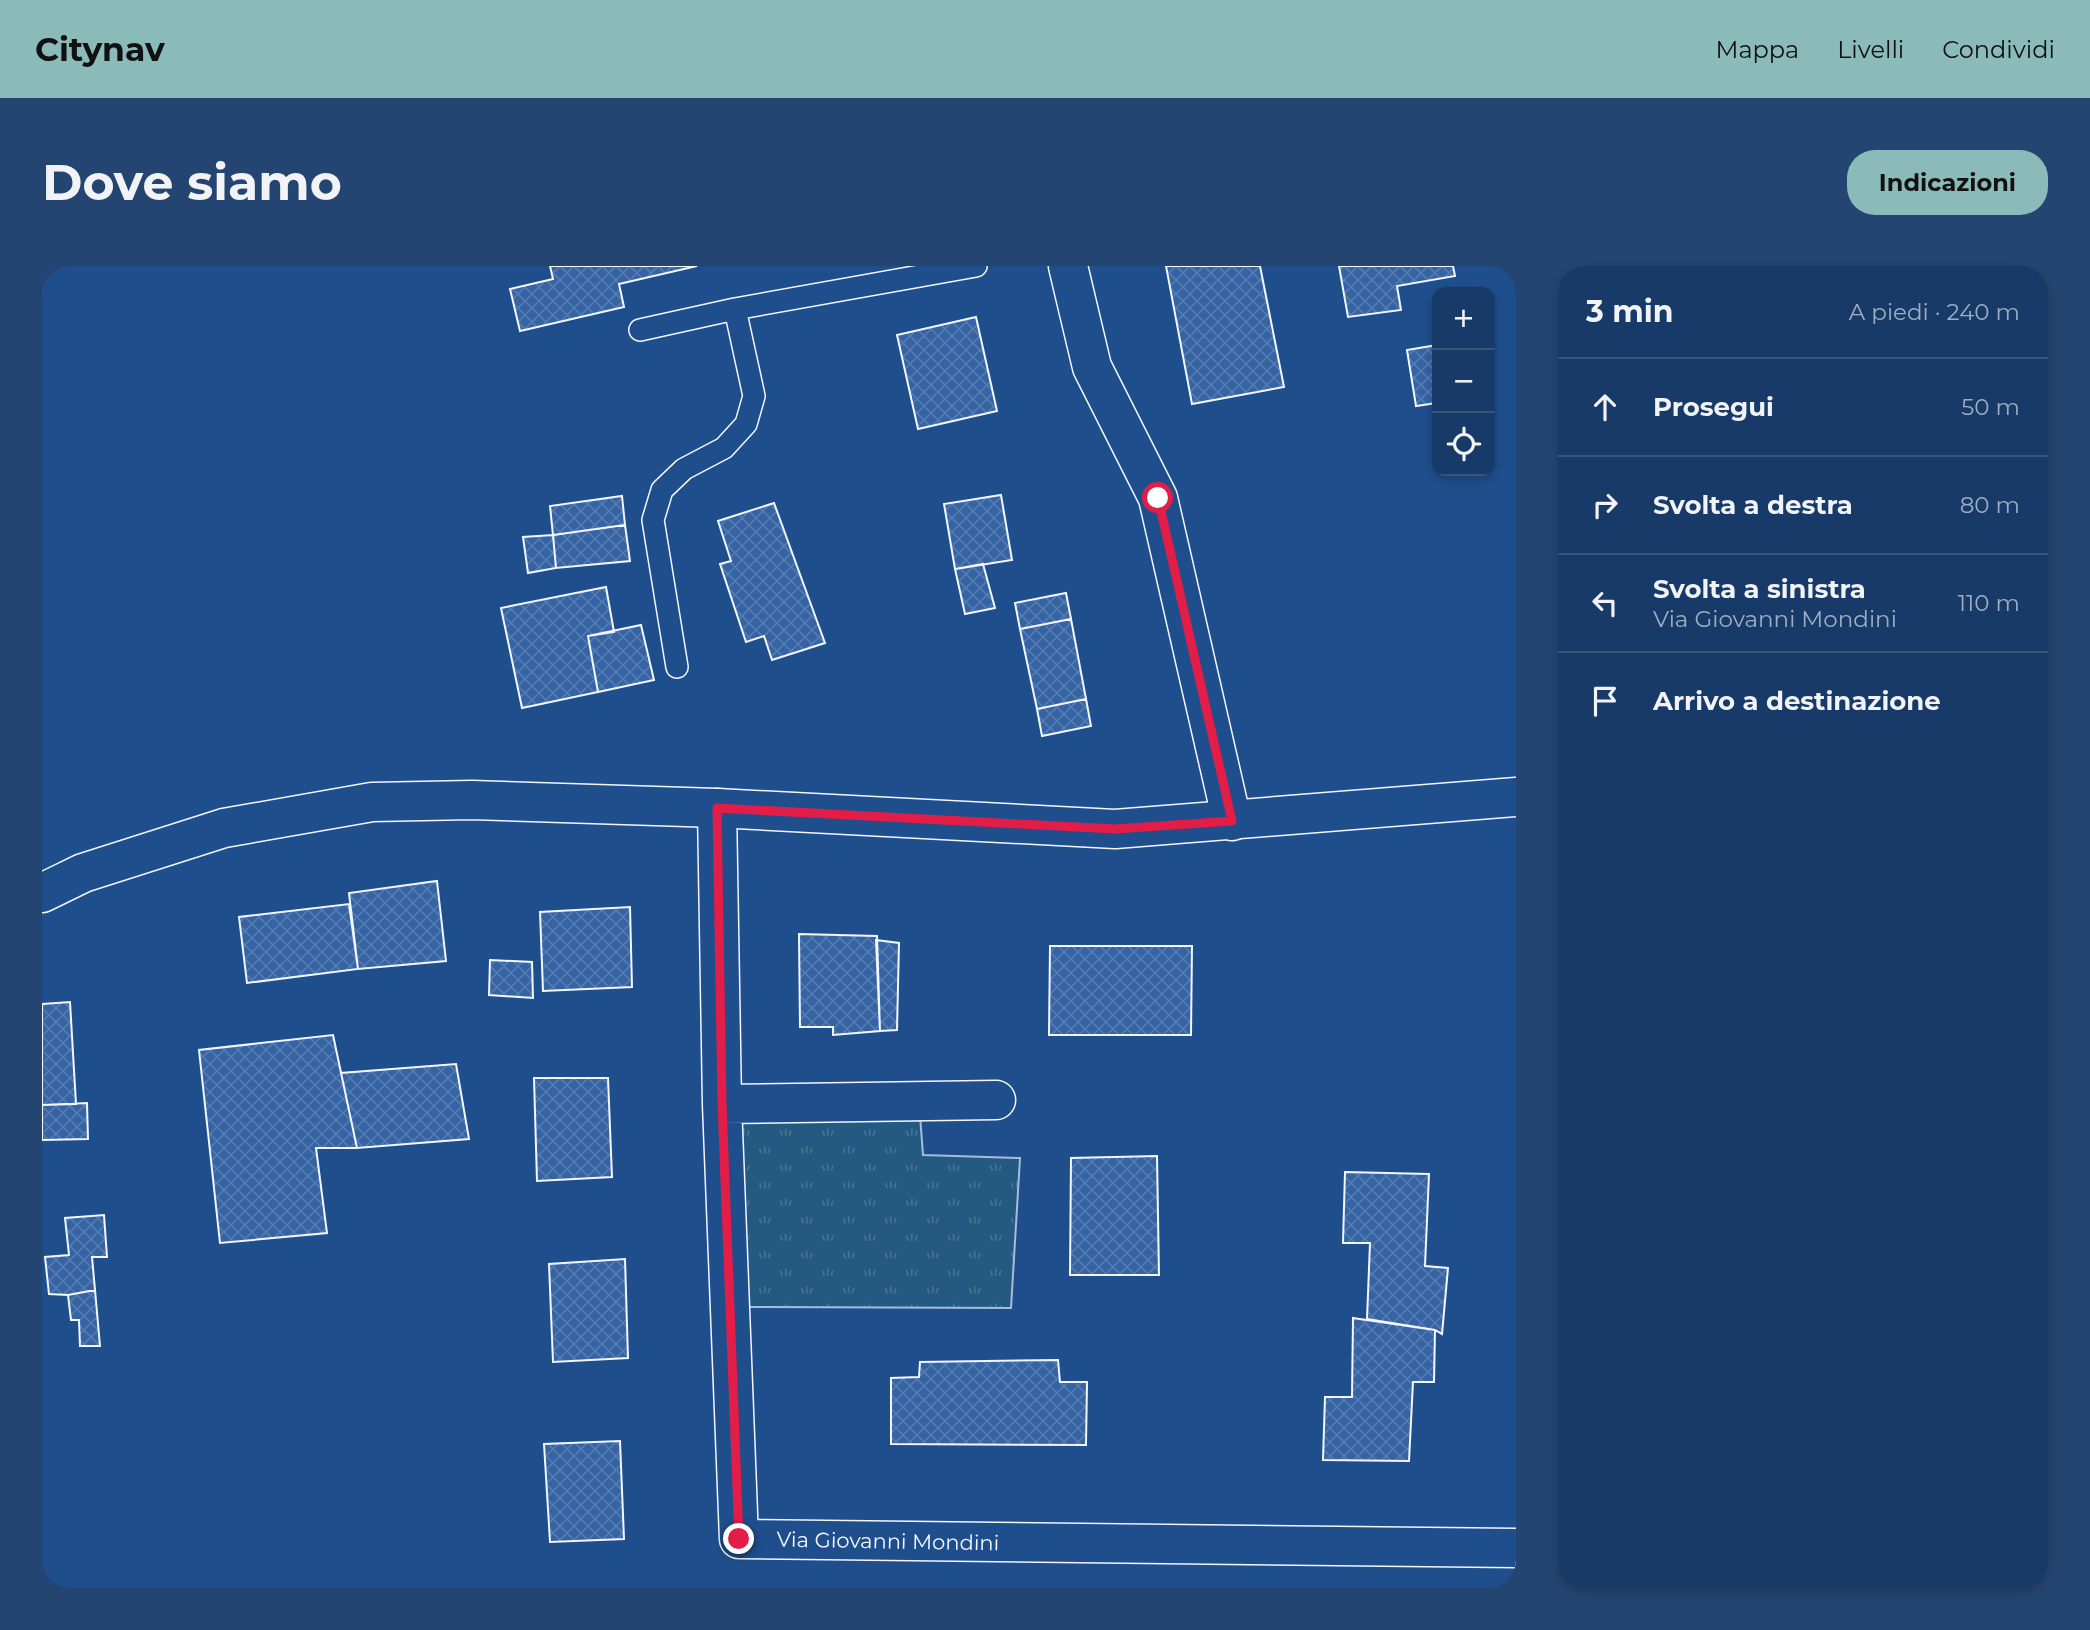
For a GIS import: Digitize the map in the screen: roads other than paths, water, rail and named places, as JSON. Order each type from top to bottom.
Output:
[{"type":"street","points":[[1068,266],[1092,367],[1158,498],[1232,821]]},
{"type":"street","points":[[42,893],[83,873],[224,828],[372,802],[472,800],[717,808],[1115,829],[1516,797]]},
{"type":"street","name":"Via Giovanni Mondini","points":[[717,808],[722,1104],[739,1539],[1516,1548]]},
{"type":"street","points":[[722,1104],[996,1100]]},
{"type":"lane","points":[[640,330],[734,309],[976,266]]},
{"type":"lane","points":[[677,667],[653,520],[662,490],[684,469],[724,448],[746,424],[754,396],[734,309]]}]
